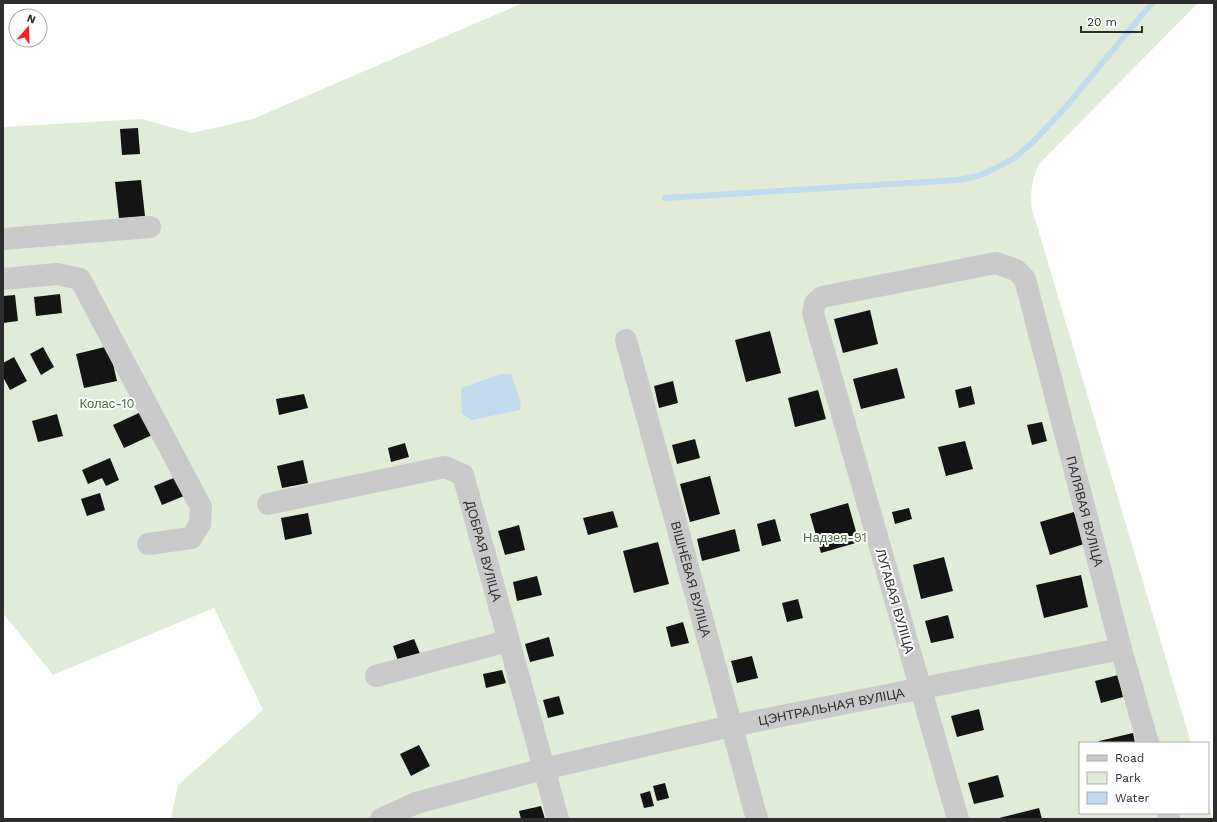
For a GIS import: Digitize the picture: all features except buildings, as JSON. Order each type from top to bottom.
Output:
[{"type":"street","points":[[3,239],[150,227]]},
{"type":"street","name":"ЛУГАВАЯ ВУЛІЦА","points":[[958,819],[814,313],[815,303],[822,297],[996,263],[1016,270],[1025,279]]},
{"type":"street","points":[[3,278],[57,274],[80,279],[201,507],[200,524],[191,538],[148,544]]},
{"type":"street","name":"ПАЛЯВАЯ ВУЛІЦА","points":[[1025,279],[1121,649],[1148,742]]},
{"type":"street","name":"ВІШНЁВАЯ ВУЛІЦА","points":[[626,340],[757,819]]},
{"type":"street","name":"ДОБРАЯ ВУЛІЦА","points":[[268,504],[445,467],[463,475],[558,819]]},
{"type":"street","points":[[376,676],[508,641]]},
{"type":"street","name":"ЦЭНТРАЛЬНАЯ ВУЛІЦА","points":[[381,819],[416,803],[543,768],[731,726],[1121,649]]},
{"type":"green space","points":[[523,3],[1198,3],[1039,164],[1033,180],[1031,197],[1032,209],[1191,742],[1079,742],[1079,814],[1209,814],[1209,805],[1213,819],[171,819],[178,785],[263,710],[214,608],[53,675],[3,613],[3,127],[142,119],[192,133],[253,119]]},
{"type":"water","points":[[501,374],[511,374],[521,403],[520,410],[472,420],[462,414],[461,388]]},
{"type":"waterway","points":[[665,198],[958,180],[978,176],[1014,158],[1032,143],[1064,109],[1152,3]]},
{"type":"park label","name":"Колас-10","points":[[107,403]]},
{"type":"park label","name":"Надзея-91","points":[[835,537]]}]
